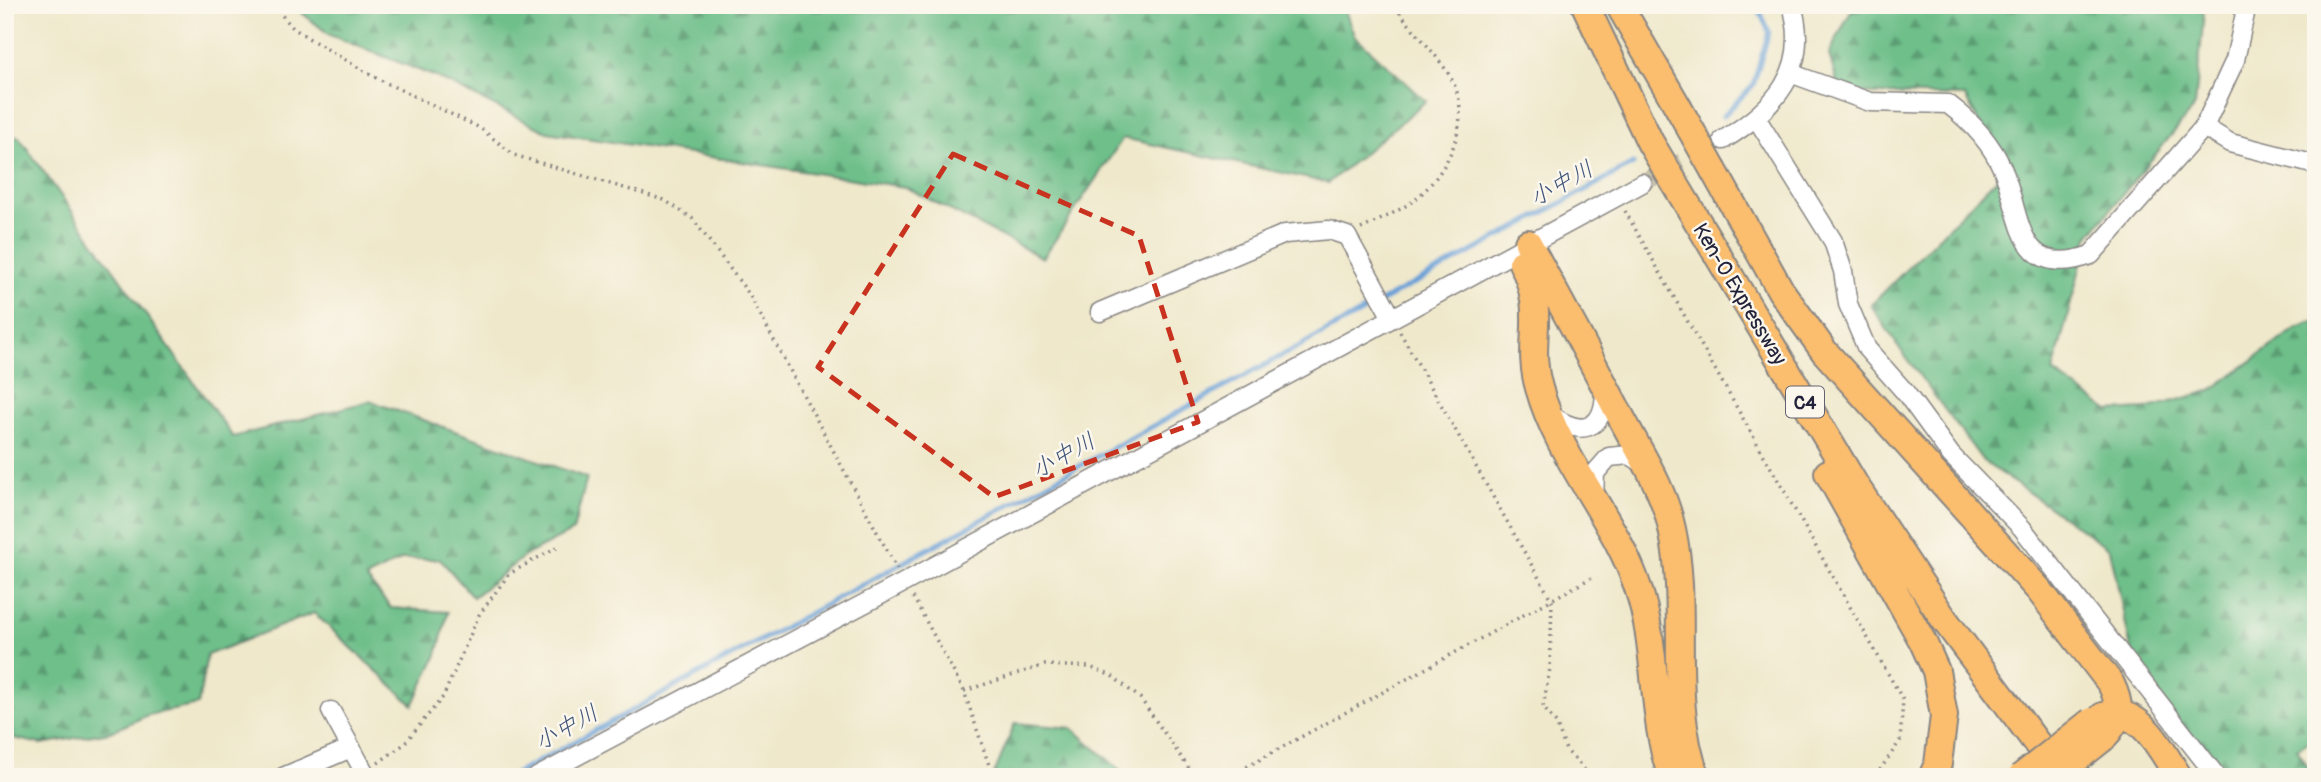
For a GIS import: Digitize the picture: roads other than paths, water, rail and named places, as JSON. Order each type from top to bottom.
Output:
[{"type":"highway","name":"Ken-O Expressway","points":[[1585,5],[1650,142],[1855,485],[1944,619],[2063,777]]},
{"type":"highway","name":"Ken-O Expressway","points":[[1602,5],[1663,136],[1771,331],[1956,613],[2077,777]]},
{"type":"highway","points":[[1619,5],[1781,291],[1824,351],[2039,590],[2111,684],[2118,699],[2120,713]]},
{"type":"highway","points":[[1650,142],[1698,240],[1923,642],[1936,671],[1944,716],[1938,764],[1932,777]]},
{"type":"highway","points":[[1522,247],[1605,386],[1647,466],[1672,526],[1677,558],[1682,719],[1696,777]]},
{"type":"highway","points":[[1522,247],[1536,299],[1535,365],[1547,412],[1625,557],[1647,616],[1662,744],[1672,777]]},
{"type":"highway","points":[[2021,777],[2120,713]]},
{"type":"highway","points":[[2120,713],[2141,724],[2179,777]]},
{"type":"highway","points":[[2054,777],[2098,729]]},
{"type":"street","points":[[1723,140],[1757,120],[1783,89],[1790,73],[1796,44],[1792,5]]},
{"type":"street","points":[[1790,73],[1870,102],[1948,104],[1968,119],[1989,142],[2004,171],[2026,244],[2042,256],[2072,262],[2091,255],[2204,127],[2235,60],[2245,14],[2242,5]]},
{"type":"street","points":[[1757,120],[1833,241],[1843,271],[1848,304],[1867,349],[1905,392],[1951,455],[2022,528],[2217,777]]},
{"type":"street","points":[[2204,127],[2230,143],[2316,165]]},
{"type":"street","points":[[537,777],[905,583],[1390,314],[1642,183]]},
{"type":"street","points":[[1100,312],[1285,234],[1329,230],[1347,236],[1390,314]]},
{"type":"street","points":[[1547,412],[1567,427],[1578,430],[1587,427],[1603,411],[1605,386]]},
{"type":"street","points":[[1594,499],[1595,473],[1609,457],[1630,455],[1647,466]]},
{"type":"street","points":[[331,711],[365,775]]},
{"type":"street","points":[[283,777],[351,748]]},
{"type":"waterway","name":"小中川","points":[[1723,116],[1753,85],[1769,32],[1757,5]]},
{"type":"waterway","name":"小中川","points":[[510,777],[1633,164]]},
{"type":"tunnel","points":[[1642,183],[1710,147]]}]
